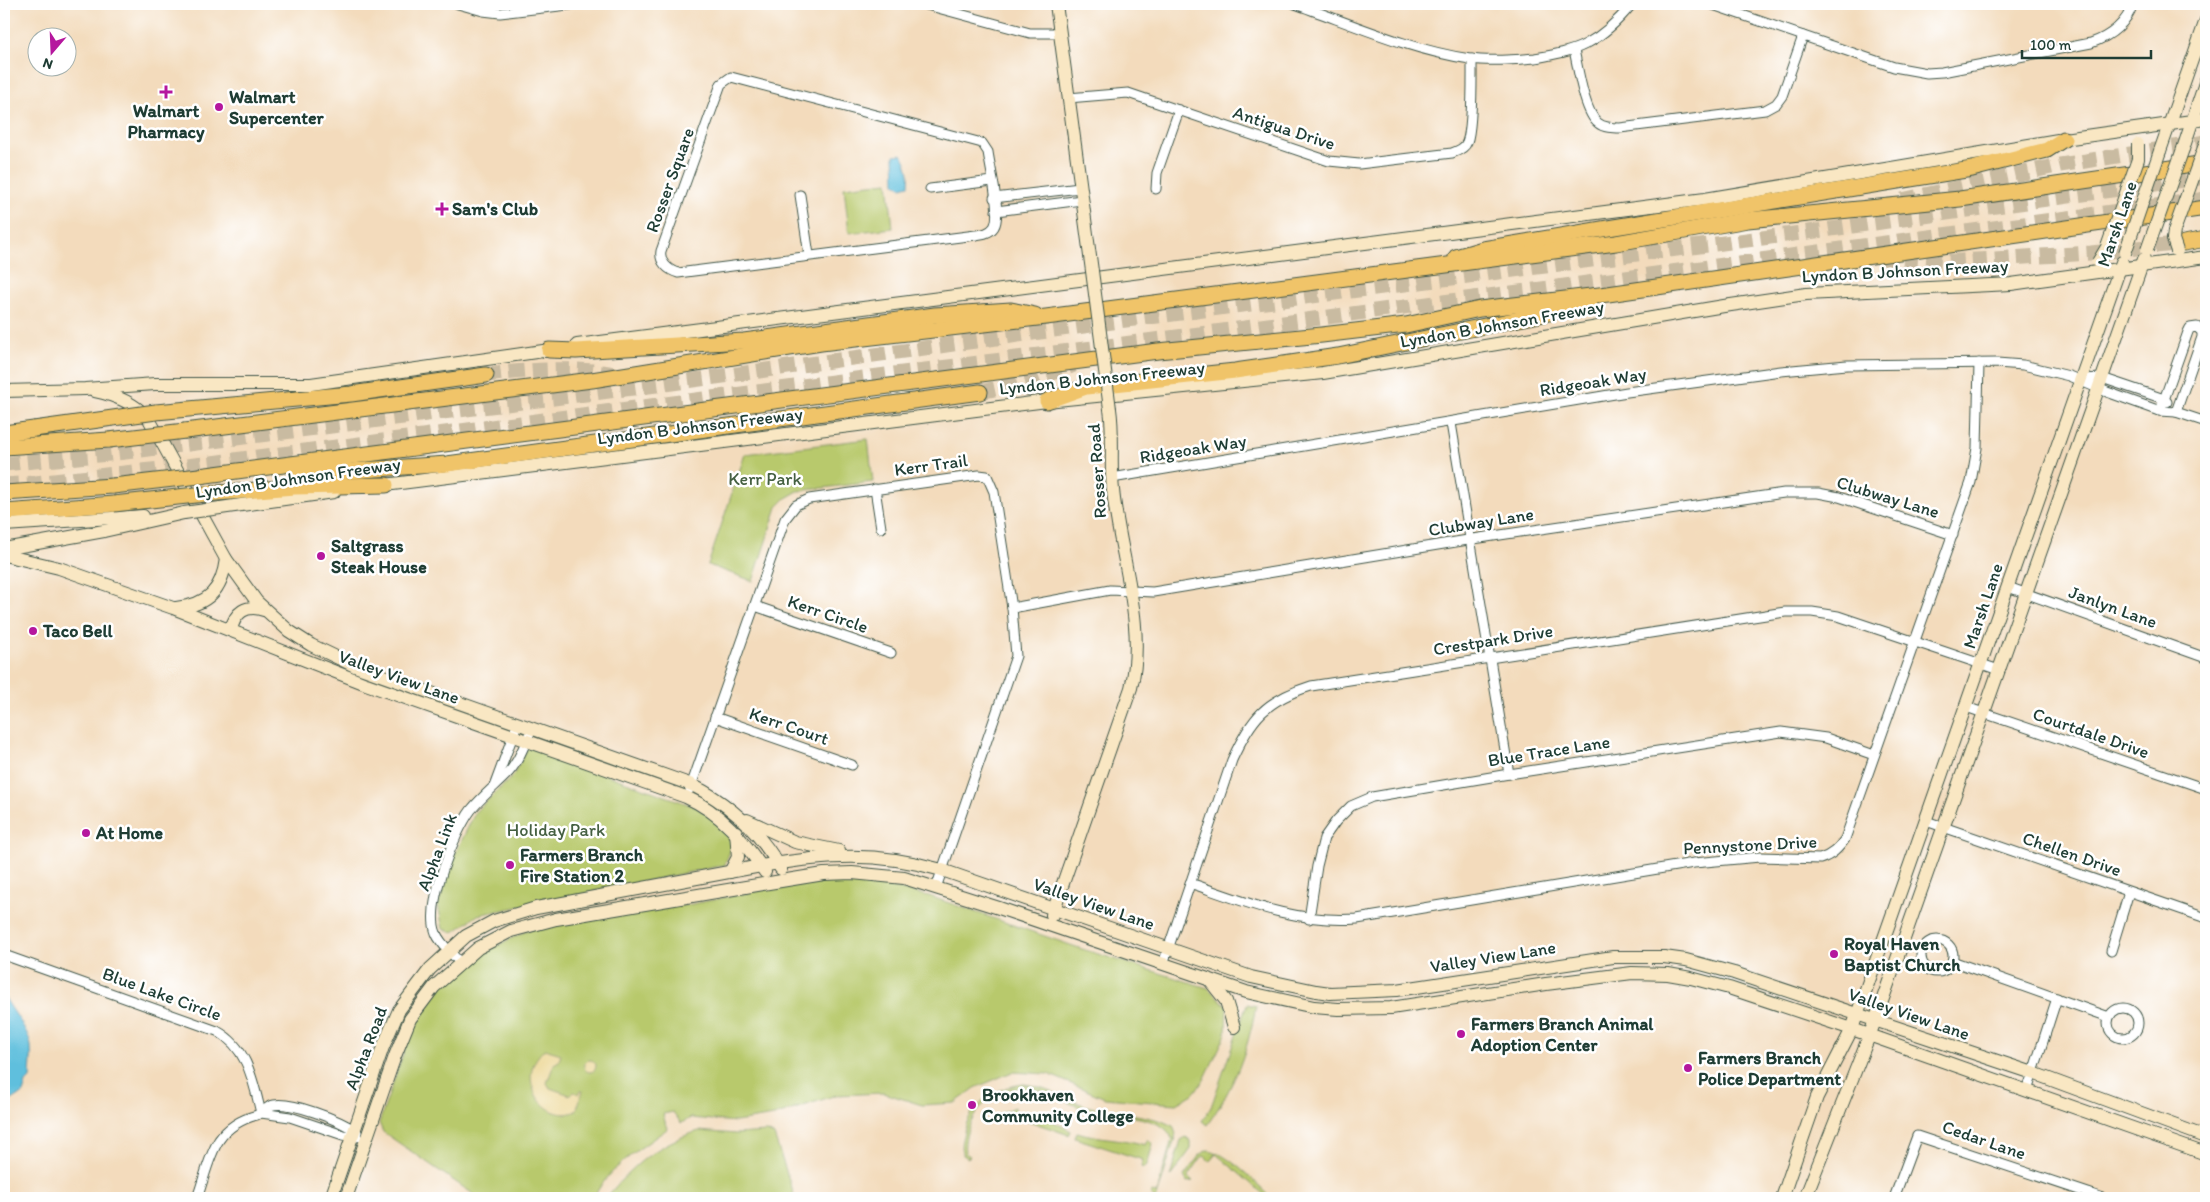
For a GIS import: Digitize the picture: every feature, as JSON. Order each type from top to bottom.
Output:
[{"type":"highway","points":[[1414,270],[1483,249],[1972,169],[2047,150],[2064,138]]},
{"type":"highway","points":[[4,447],[108,440],[592,380],[821,343],[1046,317],[1616,244],[1748,220],[1960,199],[2206,162]]},
{"type":"highway","name":"Lyndon B Johnson Freeway","points":[[4,493],[113,486],[199,476],[1158,351],[1406,325],[1480,310],[1608,294],[2206,208]]},
{"type":"highway","points":[[2180,247],[2206,239]]},
{"type":"highway","points":[[1047,401],[1086,387],[1265,366],[1396,345],[1584,306],[1608,294]]},
{"type":"highway","points":[[550,350],[576,351],[726,342],[935,315],[1011,310],[1046,317]]},
{"type":"highway","points":[[4,433],[156,412],[351,394],[486,374]]},
{"type":"highway","points":[[280,466],[321,473],[447,464],[980,392]]},
{"type":"highway","points":[[4,512],[202,500],[294,487],[386,485]]},
{"type":"main road","name":"Rosser Road","points":[[1048,924],[1135,674],[1137,646],[1112,478],[1113,439],[1110,410],[1056,4]]},
{"type":"main road","name":"Marsh Lane","points":[[1782,1198],[1817,1098],[1852,1029],[2206,20]]},
{"type":"main road","name":"Marsh Lane","points":[[1805,1198],[1875,1021],[2183,150],[2206,80]]},
{"type":"main road","name":"Lyndon B Johnson Freeway","points":[[4,391],[85,389],[154,384],[311,384],[550,350],[611,339],[905,304],[1705,199],[2064,138],[2206,119]]},
{"type":"main road","points":[[2085,273],[2098,262],[2107,247],[2138,158],[2138,144],[2134,136],[2122,131]]},
{"type":"main road","points":[[2189,259],[2173,239],[2174,231],[2206,142]]},
{"type":"main road","name":"Lyndon B Johnson Freeway","points":[[4,549],[104,531],[184,513],[386,485],[1047,401],[1323,373],[1806,294],[2011,284],[2206,257]]},
{"type":"main road","name":"Lyndon B Johnson Freeway","points":[[85,389],[120,398],[140,409],[149,419],[202,500]]},
{"type":"main road","name":"Valley View Lane","points":[[202,500],[226,559],[264,610],[344,669]]},
{"type":"main road","points":[[4,525],[184,513]]},
{"type":"main road","points":[[2030,525],[2048,531]]},
{"type":"main road","name":"Valley View Lane","points":[[4,555],[59,568],[516,729],[686,797],[719,816],[736,832],[772,882],[824,874],[882,875],[904,878],[1048,924],[1264,997],[1314,1007],[1338,1009],[1404,1006],[1563,982],[1644,973],[1690,978],[1729,988],[1852,1029],[2206,1154]]},
{"type":"main road","points":[[173,608],[190,607],[204,600],[216,589],[224,575],[226,559]]},
{"type":"main road","points":[[231,630],[234,618],[241,610],[250,607],[264,610]]},
{"type":"main road","name":"Valley View Lane","points":[[529,734],[692,785],[718,799],[738,815],[756,834],[787,880]]},
{"type":"main road","points":[[1946,764],[1963,770]]},
{"type":"main road","points":[[738,815],[796,842],[860,856]]},
{"type":"main road","points":[[730,872],[738,857],[736,832]]},
{"type":"main road","name":"Valley View Lane","points":[[761,866],[822,857],[860,856],[899,859],[942,870],[1251,977],[1286,986],[1330,993],[1397,990],[1613,957],[1644,956],[1686,960],[1734,973],[2033,1073],[2206,1137]]},
{"type":"main road","name":"Alpha Road","points":[[331,1198],[386,1038],[399,1010],[416,985],[449,950],[484,926],[519,912],[761,866]]},
{"type":"main road","name":"Alpha Road","points":[[346,1198],[410,1019],[434,987],[460,963],[495,938],[526,926],[556,919],[772,882]]},
{"type":"main road","points":[[1644,956],[1644,973]]},
{"type":"main road","points":[[1729,988],[1734,973]]},
{"type":"main road","points":[[1501,974],[1503,991]]},
{"type":"main road","points":[[1209,979],[1226,1001],[1234,1027]]},
{"type":"street","points":[[458,4],[483,11],[500,13],[577,4]]},
{"type":"street","points":[[923,4],[1030,33],[1060,33]]},
{"type":"street","points":[[1295,4],[1415,46],[1472,60],[1523,59],[1574,50],[1618,21],[1632,4]]},
{"type":"street","points":[[1710,4],[1894,67],[1927,73],[1942,72],[2091,43],[2112,33],[2122,24],[2133,4]]},
{"type":"street","points":[[1574,50],[1588,108],[1593,118],[1599,124],[1610,128],[1620,128],[1765,110],[1776,104],[1782,96],[1804,36]]},
{"type":"street","name":"Antigua Drive","points":[[1068,98],[1128,93],[1337,163],[1359,164],[1452,154],[1462,149],[1467,143],[1469,130],[1472,60]]},
{"type":"street","name":"Rosser Square","points":[[731,77],[982,143],[988,152],[992,181],[996,212],[995,225],[985,233],[678,273],[665,266],[660,255],[721,84],[731,77]]},
{"type":"street","points":[[1156,189],[1157,173],[1180,110]]},
{"type":"street","points":[[930,189],[992,181]]},
{"type":"street","points":[[994,198],[1081,194]]},
{"type":"street","points":[[996,212],[1081,194]]},
{"type":"street","points":[[800,195],[809,255]]},
{"type":"street","points":[[2160,410],[2188,332],[2190,328],[2197,327],[2202,332],[2202,336],[2176,412]]},
{"type":"street","name":"Ridgeoak Way","points":[[1112,478],[1451,423],[1627,392],[1781,371],[1847,365],[1979,363],[2024,365],[2164,399],[2176,412]]},
{"type":"street","name":"Pennystone Drive","points":[[1190,883],[1271,911],[1309,919],[1357,919],[1694,862],[1760,857],[1820,859],[1834,853],[1845,839],[1971,482],[1977,448],[1979,363]]},
{"type":"street","name":"Ridgeoak Way","points":[[2100,383],[2160,410],[2176,412],[2206,422]]},
{"type":"street","points":[[1451,423],[1509,774]]},
{"type":"street","name":"Kerr Trail","points":[[686,797],[692,785],[785,518],[791,509],[809,499],[979,475],[987,476],[994,492],[1012,608],[1016,647],[1014,665],[936,888]]},
{"type":"street","points":[[875,489],[881,528]]},
{"type":"street","name":"Clubway Lane","points":[[1012,608],[1110,590],[1153,592],[1470,540],[1784,493],[1818,493],[1839,497],[1953,534]]},
{"type":"street","name":"Janlyn Lane","points":[[2008,587],[2206,658]]},
{"type":"street","name":"Kerr Circle","points":[[755,606],[891,653]]},
{"type":"street","name":"Crestpark Drive","points":[[1164,964],[1232,760],[1241,740],[1251,723],[1277,699],[1311,686],[1490,656],[1785,612],[1812,612],[1838,616],[1999,670]]},
{"type":"street","name":"Courtdale Drive","points":[[1966,707],[2206,789]]},
{"type":"street","name":"Kerr Court","points":[[715,717],[852,765]]},
{"type":"street","name":"Alpha Link","points":[[495,784],[498,770],[506,759],[516,729]]},
{"type":"street","name":"Blue Trace Lane","points":[[1309,919],[1317,866],[1324,838],[1336,821],[1351,806],[1372,798],[1509,774],[1781,732],[1826,738],[1874,755]]},
{"type":"street","name":"Alpha Link","points":[[460,963],[437,935],[433,920],[438,886],[459,831],[470,812],[495,784],[507,774],[529,734]]},
{"type":"street","name":"Chellen Drive","points":[[1926,821],[2206,918]]},
{"type":"street","points":[[2110,951],[2129,892]]},
{"type":"street","name":"Blue Lake Circle","points":[[4,955],[227,1036],[242,1053],[250,1069],[261,1113]]},
{"type":"street","points":[[1952,961],[2109,1017]]},
{"type":"street","points":[[2027,1091],[2057,998]]},
{"type":"street","points":[[197,1198],[220,1139],[239,1122],[261,1113],[290,1117],[367,1138]]},
{"type":"street","name":"Cedar Lane","points":[[1894,1198],[1914,1141],[1918,1136],[2103,1198]]},
{"type":"green space","points":[[888,182],[893,228],[849,233],[844,187]]},
{"type":"green space","name":"Kerr Park","points":[[868,439],[873,482],[798,491],[786,498],[777,507],[753,581],[708,565],[745,454]]},
{"type":"green space","name":"Holiday Park","points":[[528,747],[696,807],[717,821],[733,842],[725,865],[478,915],[454,932],[443,929],[438,905],[453,858],[476,811],[512,777]]},
{"type":"green space","points":[[855,879],[929,896],[1082,949],[1208,988],[1227,1006],[1226,1034],[1204,1080],[1193,1094],[1176,1104],[1105,1098],[1048,1074],[1012,1072],[975,1088],[955,1103],[922,1105],[884,1093],[836,1095],[774,1116],[736,1122],[691,1118],[681,1123],[673,1112],[663,1114],[667,1129],[617,1167],[600,1186],[593,1198],[479,1198],[383,1132],[379,1123],[409,1037],[442,984],[482,953],[530,929],[692,904],[788,885]]},
{"type":"green space","points":[[1247,1004],[1256,1006],[1244,1054],[1225,1097],[1207,1125],[1202,1121],[1211,1107]]},
{"type":"green space","points":[[1024,1084],[1052,1091],[1094,1108],[1144,1116],[1173,1126],[1176,1134],[1157,1197],[1154,1198],[1150,1194],[1151,1192],[1157,1193],[1172,1139],[1168,1131],[1151,1121],[1084,1109],[1038,1090],[1026,1088],[1013,1089],[999,1094],[986,1102],[976,1113],[967,1132],[965,1153],[970,1156],[968,1158],[963,1155],[961,1143],[966,1125],[977,1107],[984,1100],[1002,1089]]},
{"type":"green space","points":[[1014,1107],[1017,1113],[1024,1112],[1038,1115],[1071,1131],[1069,1135],[1006,1113],[1002,1119],[1000,1118],[1000,1114]]},
{"type":"green space","points":[[699,1131],[736,1134],[767,1132],[774,1135],[795,1198],[606,1198],[636,1166],[658,1149]]},
{"type":"green space","points":[[1077,1132],[1145,1145],[1148,1139],[1153,1144],[1147,1165],[1144,1168],[1141,1167],[1143,1160],[1075,1138]]},
{"type":"green space","points":[[1186,1137],[1191,1141],[1191,1149],[1170,1177],[1181,1140]]},
{"type":"green space","points":[[1207,1150],[1223,1156],[1232,1162],[1272,1198],[1268,1198],[1216,1154],[1210,1161],[1204,1156],[1201,1158],[1188,1177],[1193,1181],[1187,1182],[1184,1176],[1199,1156]]},
{"type":"sand","points":[[545,1049],[561,1054],[559,1061],[554,1064],[547,1083],[550,1088],[570,1095],[574,1092],[579,1094],[583,1091],[576,1111],[565,1114],[554,1112],[544,1106],[537,1096],[532,1085],[531,1073],[535,1061]]},
{"type":"sand","points":[[590,1060],[596,1066],[590,1072],[584,1066]]},
{"type":"water","points":[[902,154],[908,169],[909,185],[901,187],[895,183],[894,155]]},
{"type":"water","points":[[4,996],[30,1040],[31,1054],[30,1079],[26,1083],[23,1093],[4,1105]]},
{"type":"tunnel","points":[[1902,200],[2060,165],[2206,142]]},
{"type":"tunnel","points":[[4,464],[109,454],[665,384],[1134,319],[1824,230],[2206,177]]},
{"type":"tunnel","points":[[4,485],[195,465],[445,433],[1724,265],[2206,199]]},
{"type":"tunnel","points":[[1880,258],[1944,262],[2091,253],[2184,243]]},
{"type":"tunnel","points":[[980,392],[1031,381],[1074,365]]},
{"type":"tunnel","points":[[486,375],[536,370],[586,370],[619,375]]},
{"type":"place","name":"Walmart Pharmacy","points":[[166,92]]},
{"type":"place","name":"Walmart Supercenter","points":[[219,107]]},
{"type":"place","name":"Sam's Club","points":[[442,209]]},
{"type":"place","name":"Saltgrass Steak House","points":[[321,556]]},
{"type":"place","name":"Taco Bell","points":[[33,631]]},
{"type":"place","name":"At Home","points":[[86,833]]},
{"type":"place","name":"Farmers Branch Fire Station 2","points":[[510,865]]},
{"type":"place","name":"Royal Haven Baptist Church","points":[[1834,954]]},
{"type":"place","name":"Farmers Branch Animal Adoption Center","points":[[1461,1034]]},
{"type":"place","name":"Farmers Branch Police Department","points":[[1688,1068]]},
{"type":"place","name":"Brookhaven Community College","points":[[972,1105]]}]
